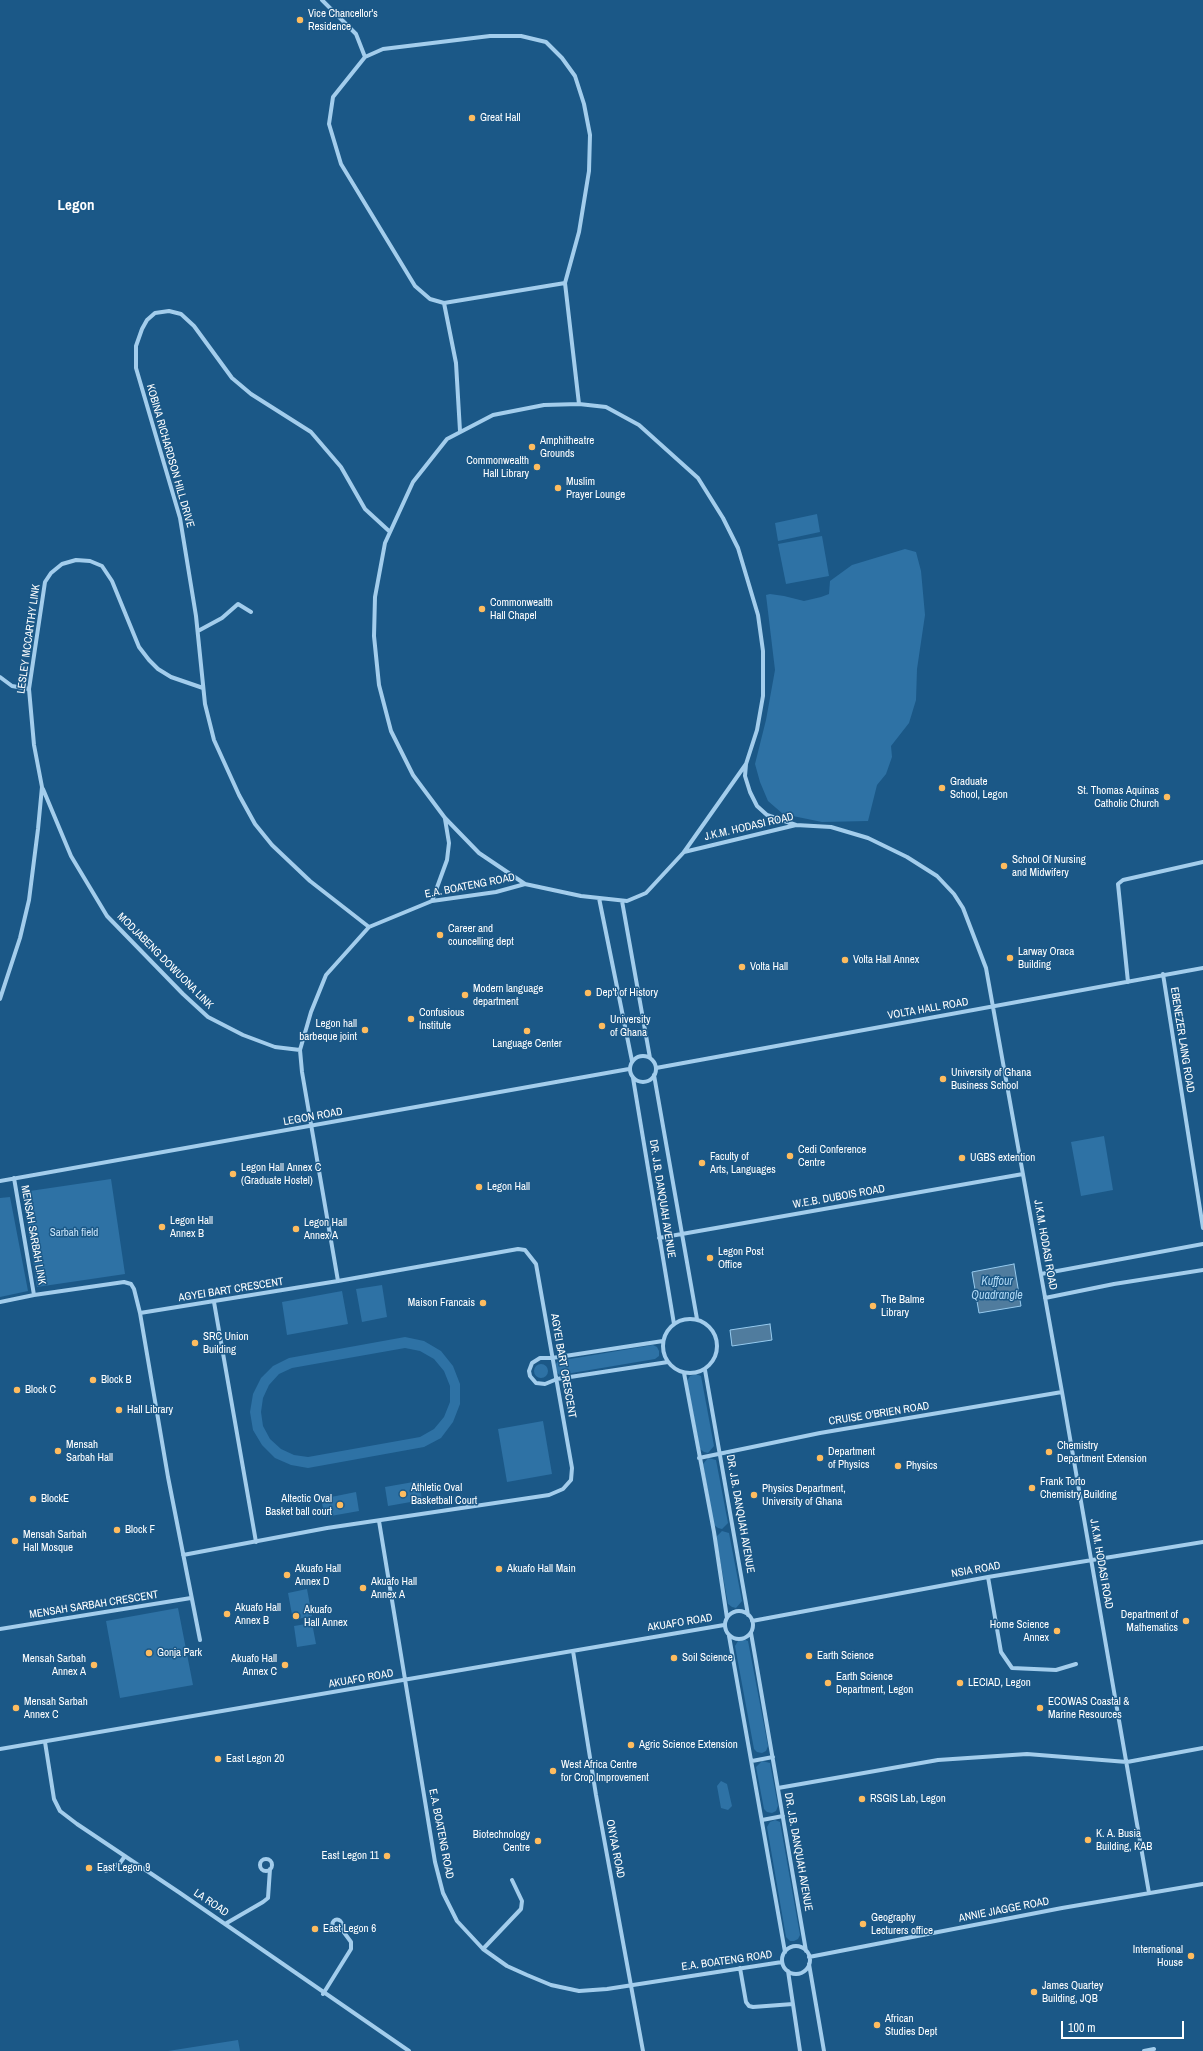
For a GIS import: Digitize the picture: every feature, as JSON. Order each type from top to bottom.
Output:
[{"type":"street","points":[[322,0],[345,20],[356,34],[365,57]]},
{"type":"street","points":[[565,283],[444,303],[430,299],[415,286],[341,164],[329,124],[333,97],[365,57],[383,49],[498,36],[521,36],[546,42],[562,58],[575,76],[584,104],[590,135],[589,171],[580,224],[565,283],[580,404]]},
{"type":"street","points":[[444,303],[456,362],[460,431]]},
{"type":"street","name":"KOBINA RICHARDSON HILL DRIVE","points":[[369,927],[310,881],[272,845],[255,824],[239,795],[214,740],[203,688],[198,631],[180,518],[136,368],[136,346],[147,320],[155,313],[169,311],[181,314],[194,326],[232,378],[251,394],[312,432],[341,467],[365,509],[389,530]]},
{"type":"street","points":[[746,764],[684,852],[646,893],[627,902],[525,884],[479,853],[445,818],[413,775],[391,731],[378,684],[374,636],[375,597],[385,543],[389,530],[412,482],[447,440],[460,431],[493,415],[544,405],[580,404],[606,407],[639,425],[698,478],[723,518],[738,548],[758,615],[763,651],[762,696],[757,730],[746,764],[745,776],[750,792],[758,806],[767,816],[796,825]]},
{"type":"street","name":"LESLEY MCCARTHY LINK","points":[[0,999],[20,938],[29,900],[42,787],[34,745],[29,689],[46,582],[50,573],[62,564],[76,560],[90,561],[102,566],[112,581],[139,647],[149,660],[158,669],[171,677],[203,688]]},
{"type":"street","points":[[198,631],[222,618],[238,604],[251,612]]},
{"type":"street","points":[[0,677],[12,686],[29,689]]},
{"type":"street","name":"MODJABENG DOWUONA LINK","points":[[42,787],[71,856],[107,916],[177,989],[208,1017],[243,1035],[275,1047],[300,1050]]},
{"type":"street","points":[[432,901],[448,860],[449,843],[445,818]]},
{"type":"street","name":"J.K.M. HODASI ROAD","points":[[684,852],[796,825],[832,827],[868,838],[907,857],[937,876],[954,894],[968,919],[986,968],[1062,1392],[1149,1893]]},
{"type":"street","points":[[1128,982],[1118,884],[1123,880],[1203,862]]},
{"type":"street","name":"E.A. BOATENG ROAD","points":[[338,1281],[300,1050],[311,1012],[326,975],[369,927],[432,901],[496,892],[525,884]]},
{"type":"street","points":[[599,898],[632,1061],[630,1069],[633,1078],[644,1082],[650,1080],[654,1075],[656,1068],[650,1058],[622,901]]},
{"type":"street","name":"VOLTA HALL ROAD","points":[[656,1068],[1128,982],[1163,974],[1203,968]]},
{"type":"street","name":"EBENEZER LAING ROAD","points":[[1163,974],[1203,1228]]},
{"type":"street","points":[[632,1061],[638,1056],[650,1058]]},
{"type":"street","name":"LEGON ROAD","points":[[0,1181],[312,1127],[488,1093],[630,1069]]},
{"type":"street","name":"DR. J.B. DANQUAH AVENUE","points":[[654,1075],[697,1319]]},
{"type":"street","name":"DR. J.B. DANQUAH AVENUE","points":[[633,1078],[674,1324]]},
{"type":"street","name":"W.E.B. DUBOIS ROAD","points":[[659,1238],[1022,1174]]},
{"type":"street","name":"MENSAH SARBAH LINK","points":[[14,1178],[34,1295]]},
{"type":"street","points":[[1041,1274],[1203,1244]]},
{"type":"street","name":"AGYEI BART CRESCENT","points":[[140,1313],[214,1302],[518,1249],[525,1250],[536,1264],[557,1379],[572,1468],[571,1480],[562,1489],[549,1495],[327,1528],[183,1555]]},
{"type":"street","points":[[1045,1298],[1114,1284],[1203,1270]]},
{"type":"street","points":[[0,1302],[34,1295],[124,1282],[130,1284],[134,1289],[140,1313],[183,1555],[200,1640]]},
{"type":"street","points":[[214,1302],[256,1542]]},
{"type":"street","points":[[685,1319],[697,1319],[708,1325],[717,1340],[718,1350],[715,1358],[705,1370],[695,1373],[684,1373],[675,1369],[668,1362],[663,1352],[663,1341],[667,1332],[674,1324],[685,1319]]},
{"type":"street","points":[[663,1341],[552,1358],[536,1359],[530,1366],[530,1376],[532,1380],[540,1384],[557,1379],[668,1362]]},
{"type":"street","name":"DR. J.B. DANQUAH AVENUE","points":[[705,1370],[748,1615],[752,1621],[750,1633],[806,1951]]},
{"type":"street","points":[[684,1373],[714,1532],[726,1618],[724,1625],[729,1636],[752,1761],[785,1952],[782,1962],[788,1971],[800,2051]]},
{"type":"street","name":"CRUISE O'BRIEN ROAD","points":[[700,1458],[820,1433],[1062,1392]]},
{"type":"street","name":"E.A. BOATENG ROAD","points":[[379,1521],[435,1862],[443,1893],[457,1921],[483,1949],[507,1966],[551,1985],[579,1991],[607,1989],[782,1962]]},
{"type":"street","name":"NSIA ROAD","points":[[752,1621],[988,1577],[1203,1542]]},
{"type":"street","points":[[988,1577],[1001,1652],[1012,1668],[1056,1670],[1076,1664]]},
{"type":"street","name":"MENSAH SARBAH CRESCENT","points":[[0,1629],[191,1598]]},
{"type":"street","points":[[726,1618],[734,1611],[744,1612],[748,1615]]},
{"type":"street","name":"AKUAFO ROAD","points":[[0,1749],[724,1625]]},
{"type":"street","points":[[729,1636],[738,1639],[743,1638],[750,1633]]},
{"type":"street","name":"ONYAA ROAD","points":[[573,1651],[596,1795],[632,1984],[643,2051]]},
{"type":"street","name":"LA ROAD","points":[[45,1742],[57,1806],[77,1824],[225,1924],[323,1994],[409,2051]]},
{"type":"street","points":[[778,1788],[938,1760],[976,1756],[1041,1754],[1127,1762],[1203,1748]]},
{"type":"street","points":[[752,1761],[773,1757]]},
{"type":"street","points":[[762,1820],[783,1816]]},
{"type":"street","points":[[106,1871],[120,1863],[125,1856]]},
{"type":"street","points":[[225,1924],[268,1898],[270,1869]]},
{"type":"street","points":[[483,1949],[521,1910],[522,1901],[512,1880]]},
{"type":"street","name":"ANNIE JIAGGE ROAD","points":[[809,1957],[1203,1884]]},
{"type":"street","points":[[323,1994],[351,1949],[351,1942],[340,1927]]},
{"type":"street","points":[[785,1952],[792,1947],[797,1947],[806,1951],[809,1957],[824,2051]]},
{"type":"street","points":[[788,1971],[800,1973],[809,1964]]},
{"type":"street","points":[[740,1968],[746,2002],[749,2006],[793,2004]]},
{"type":"street","points":[[1144,2051],[1154,2049]]},
{"type":"green space","points":[[817,514],[820,532],[778,541],[775,523]]},
{"type":"green space","points":[[822,536],[829,576],[786,584],[778,544]]},
{"type":"green space","points":[[905,549],[916,552],[921,571],[925,615],[917,669],[916,700],[909,723],[891,746],[892,757],[886,774],[877,785],[868,821],[822,822],[783,814],[768,801],[760,782],[755,764],[766,720],[775,670],[766,595],[770,594],[784,596],[804,601],[821,597],[829,594],[830,581],[852,565]]},
{"type":"green space","points":[[1104,1136],[1113,1190],[1081,1196],[1071,1142]]},
{"type":"green space","name":"Sarbah field","points":[[111,1179],[125,1274],[37,1287],[23,1192]]},
{"type":"green space","name":"Sarbah field","points":[[10,1197],[28,1291],[0,1297],[0,1198]]},
{"type":"green space","points":[[382,1285],[387,1317],[362,1322],[356,1289]]},
{"type":"green space","points":[[342,1291],[348,1324],[287,1335],[282,1302]]},
{"type":"green space","points":[[405,1337],[424,1341],[441,1351],[453,1366],[460,1384],[460,1404],[453,1422],[441,1438],[424,1447],[308,1468],[291,1465],[275,1458],[262,1445],[253,1430],[250,1412],[253,1394],[261,1378],[273,1366],[289,1358]],"holes":[[[405,1348],[420,1351],[434,1359],[444,1371],[450,1386],[450,1402],[444,1417],[434,1429],[420,1437],[308,1457],[294,1455],[281,1449],[270,1439],[263,1426],[261,1412],[263,1398],[269,1385],[279,1374],[292,1368]]]},
{"type":"green space","points":[[653,1345],[657,1347],[659,1351],[659,1356],[655,1359],[560,1375],[556,1372],[555,1365],[558,1361]]},
{"type":"green space","points":[[541,1364],[546,1366],[548,1371],[546,1376],[541,1378],[536,1376],[534,1371],[536,1366]]},
{"type":"green space","points":[[696,1374],[701,1376],[714,1446],[708,1453],[700,1449],[687,1381],[690,1376]]},
{"type":"green space","points":[[543,1421],[552,1474],[507,1482],[498,1429]]},
{"type":"green space","points":[[708,1458],[716,1460],[728,1523],[722,1529],[714,1525],[703,1464]]},
{"type":"green space","name":"Athletic Oval Basketball Court","points":[[419,1481],[422,1500],[388,1506],[385,1487]]},
{"type":"green space","name":"Altectic Oval Basket ball court","points":[[356,1492],[359,1511],[325,1517],[321,1499]]},
{"type":"green space","points":[[722,1531],[729,1533],[742,1601],[736,1608],[728,1604],[716,1537]]},
{"type":"green space","points":[[307,1589],[312,1616],[293,1620],[288,1593]]},
{"type":"green space","name":"Gonja Park","points":[[178,1608],[193,1685],[120,1698],[106,1621]]},
{"type":"green space","points":[[312,1623],[316,1644],[297,1647],[294,1626]]},
{"type":"green space","points":[[743,1639],[748,1641],[768,1746],[766,1751],[762,1753],[757,1752],[754,1749],[735,1646],[738,1641]]},
{"type":"green space","points":[[762,1761],[770,1763],[778,1806],[776,1811],[772,1813],[767,1812],[764,1809],[756,1767]]},
{"type":"green space","points":[[721,1781],[727,1784],[732,1806],[728,1810],[721,1808],[717,1786]]},
{"type":"green space","points":[[775,1820],[780,1822],[800,1935],[798,1939],[794,1941],[790,1941],[786,1937],[767,1827],[770,1822]]},
{"type":"green space","points":[[238,2040],[240,2051],[168,2051]]},
{"type":"water","name":"Kuffour Quadrangle","points":[[1014,1264],[1021,1306],[979,1313],[972,1272]]},
{"type":"water","points":[[770,1324],[772,1340],[732,1346],[730,1330]]},
{"type":"place","name":"Vice Chancellor's Residence","points":[[300,20]]},
{"type":"place","name":"Great Hall","points":[[472,118]]},
{"type":"place","name":"Amphitheatre Grounds","points":[[532,447]]},
{"type":"place","name":"Commonwealth Hall Library","points":[[537,467]]},
{"type":"place","name":"Muslim Prayer Lounge","points":[[558,488]]},
{"type":"place","name":"Commonwealth Hall Chapel","points":[[482,609]]},
{"type":"place","name":"Graduate School, Legon","points":[[942,788]]},
{"type":"place","name":"St. Thomas Aquinas Catholic Church","points":[[1167,797]]},
{"type":"place","name":"School Of Nursing and Midwifery","points":[[1004,866]]},
{"type":"place","name":"Career and councelling dept","points":[[440,935]]},
{"type":"place","name":"Larway Oraca Building","points":[[1010,958]]},
{"type":"place","name":"Volta Hall Annex","points":[[845,960]]},
{"type":"place","name":"Volta Hall","points":[[742,967]]},
{"type":"place","name":"Dep't of History","points":[[588,993]]},
{"type":"place","name":"Modern language department","points":[[465,995]]},
{"type":"place","name":"Confusious Institute","points":[[411,1019]]},
{"type":"place","name":"University of Ghana","points":[[602,1026]]},
{"type":"place","name":"Legon hall barbeque joint","points":[[365,1030]]},
{"type":"place","name":"Language Center","points":[[527,1031]]},
{"type":"place","name":"University of Ghana Business School","points":[[943,1079]]},
{"type":"place","name":"Cedi Conference Centre","points":[[790,1156]]},
{"type":"place","name":"UGBS extention","points":[[962,1158]]},
{"type":"place","name":"Faculty of Arts, Languages","points":[[702,1163]]},
{"type":"place","name":"Legon Hall Annex C (Graduate Hostel)","points":[[233,1174]]},
{"type":"place","name":"Legon Hall","points":[[479,1187]]},
{"type":"place","name":"Legon Hall Annex B","points":[[162,1227]]},
{"type":"place","name":"Legon Hall Annex A","points":[[296,1229]]},
{"type":"place","name":"Legon Post Office","points":[[710,1258]]},
{"type":"place","name":"Maison Francais","points":[[483,1303]]},
{"type":"place","name":"The Balme Library","points":[[873,1306]]},
{"type":"place","name":"SRC Union Building","points":[[195,1343]]},
{"type":"place","name":"Block B","points":[[93,1380]]},
{"type":"place","name":"Block C","points":[[17,1390]]},
{"type":"place","name":"Hall Library","points":[[119,1410]]},
{"type":"place","name":"Mensah Sarbah Hall","points":[[58,1451]]},
{"type":"place","name":"Chemistry Department Extension","points":[[1049,1452]]},
{"type":"place","name":"Department of Physics","points":[[820,1458]]},
{"type":"place","name":"Physics","points":[[898,1466]]},
{"type":"place","name":"Frank Torto Chemistry Building","points":[[1032,1488]]},
{"type":"place","name":"Athletic Oval Basketball Court","points":[[403,1494]]},
{"type":"place","name":"Physics Department, University of Ghana","points":[[754,1495]]},
{"type":"place","name":"BlockE","points":[[33,1499]]},
{"type":"place","name":"Altectic Oval Basket ball court","points":[[340,1505]]},
{"type":"place","name":"Block F","points":[[117,1530]]},
{"type":"place","name":"Mensah Sarbah Hall Mosque","points":[[15,1541]]},
{"type":"place","name":"Akuafo Hall Main","points":[[499,1569]]},
{"type":"place","name":"Akuafo Hall Annex D","points":[[287,1575]]},
{"type":"place","name":"Akuafo Hall Annex A","points":[[363,1588]]},
{"type":"place","name":"Akuafo Hall Annex B","points":[[227,1614]]},
{"type":"place","name":"Akuafo Hall Annex","points":[[296,1616]]},
{"type":"place","name":"Department of Mathematics","points":[[1186,1621]]},
{"type":"place","name":"Home Science Annex","points":[[1057,1631]]},
{"type":"place","name":"Gonja Park","points":[[149,1653]]},
{"type":"place","name":"Earth Science","points":[[809,1656]]},
{"type":"place","name":"Soil Science","points":[[674,1658]]},
{"type":"place","name":"Mensah Sarbah Annex A","points":[[94,1665]]},
{"type":"place","name":"Akuafo Hall Annex C","points":[[285,1665]]},
{"type":"place","name":"Earth Science Department, Legon","points":[[828,1683]]},
{"type":"place","name":"LECIAD, Legon","points":[[960,1683]]},
{"type":"place","name":"Mensah Sarbah Annex C","points":[[16,1708]]},
{"type":"place","name":"ECOWAS Coastal & Marine Resources","points":[[1040,1708]]},
{"type":"place","name":"Agric Science Extension","points":[[631,1745]]},
{"type":"place","name":"East Legon 20","points":[[218,1759]]},
{"type":"place","name":"West Africa Centre for Crop Improvement","points":[[553,1771]]},
{"type":"place","name":"RSGIS Lab, Legon","points":[[862,1799]]},
{"type":"place","name":"K. A. Busia Building, KAB","points":[[1088,1840]]},
{"type":"place","name":"Biotechnology Centre","points":[[538,1841]]},
{"type":"place","name":"East Legon 11","points":[[387,1856]]},
{"type":"place","name":"East Legon 9","points":[[89,1868]]},
{"type":"place","name":"Geography Lecturers office","points":[[863,1924]]},
{"type":"place","name":"East Legon 6","points":[[315,1929]]},
{"type":"place","name":"International House","points":[[1191,1956]]},
{"type":"place","name":"James Quartey Building, JQB","points":[[1034,1992]]},
{"type":"place","name":"African Studies Dept","points":[[877,2025]]},
{"type":"district","name":"Legon","points":[[76,206]]}]
